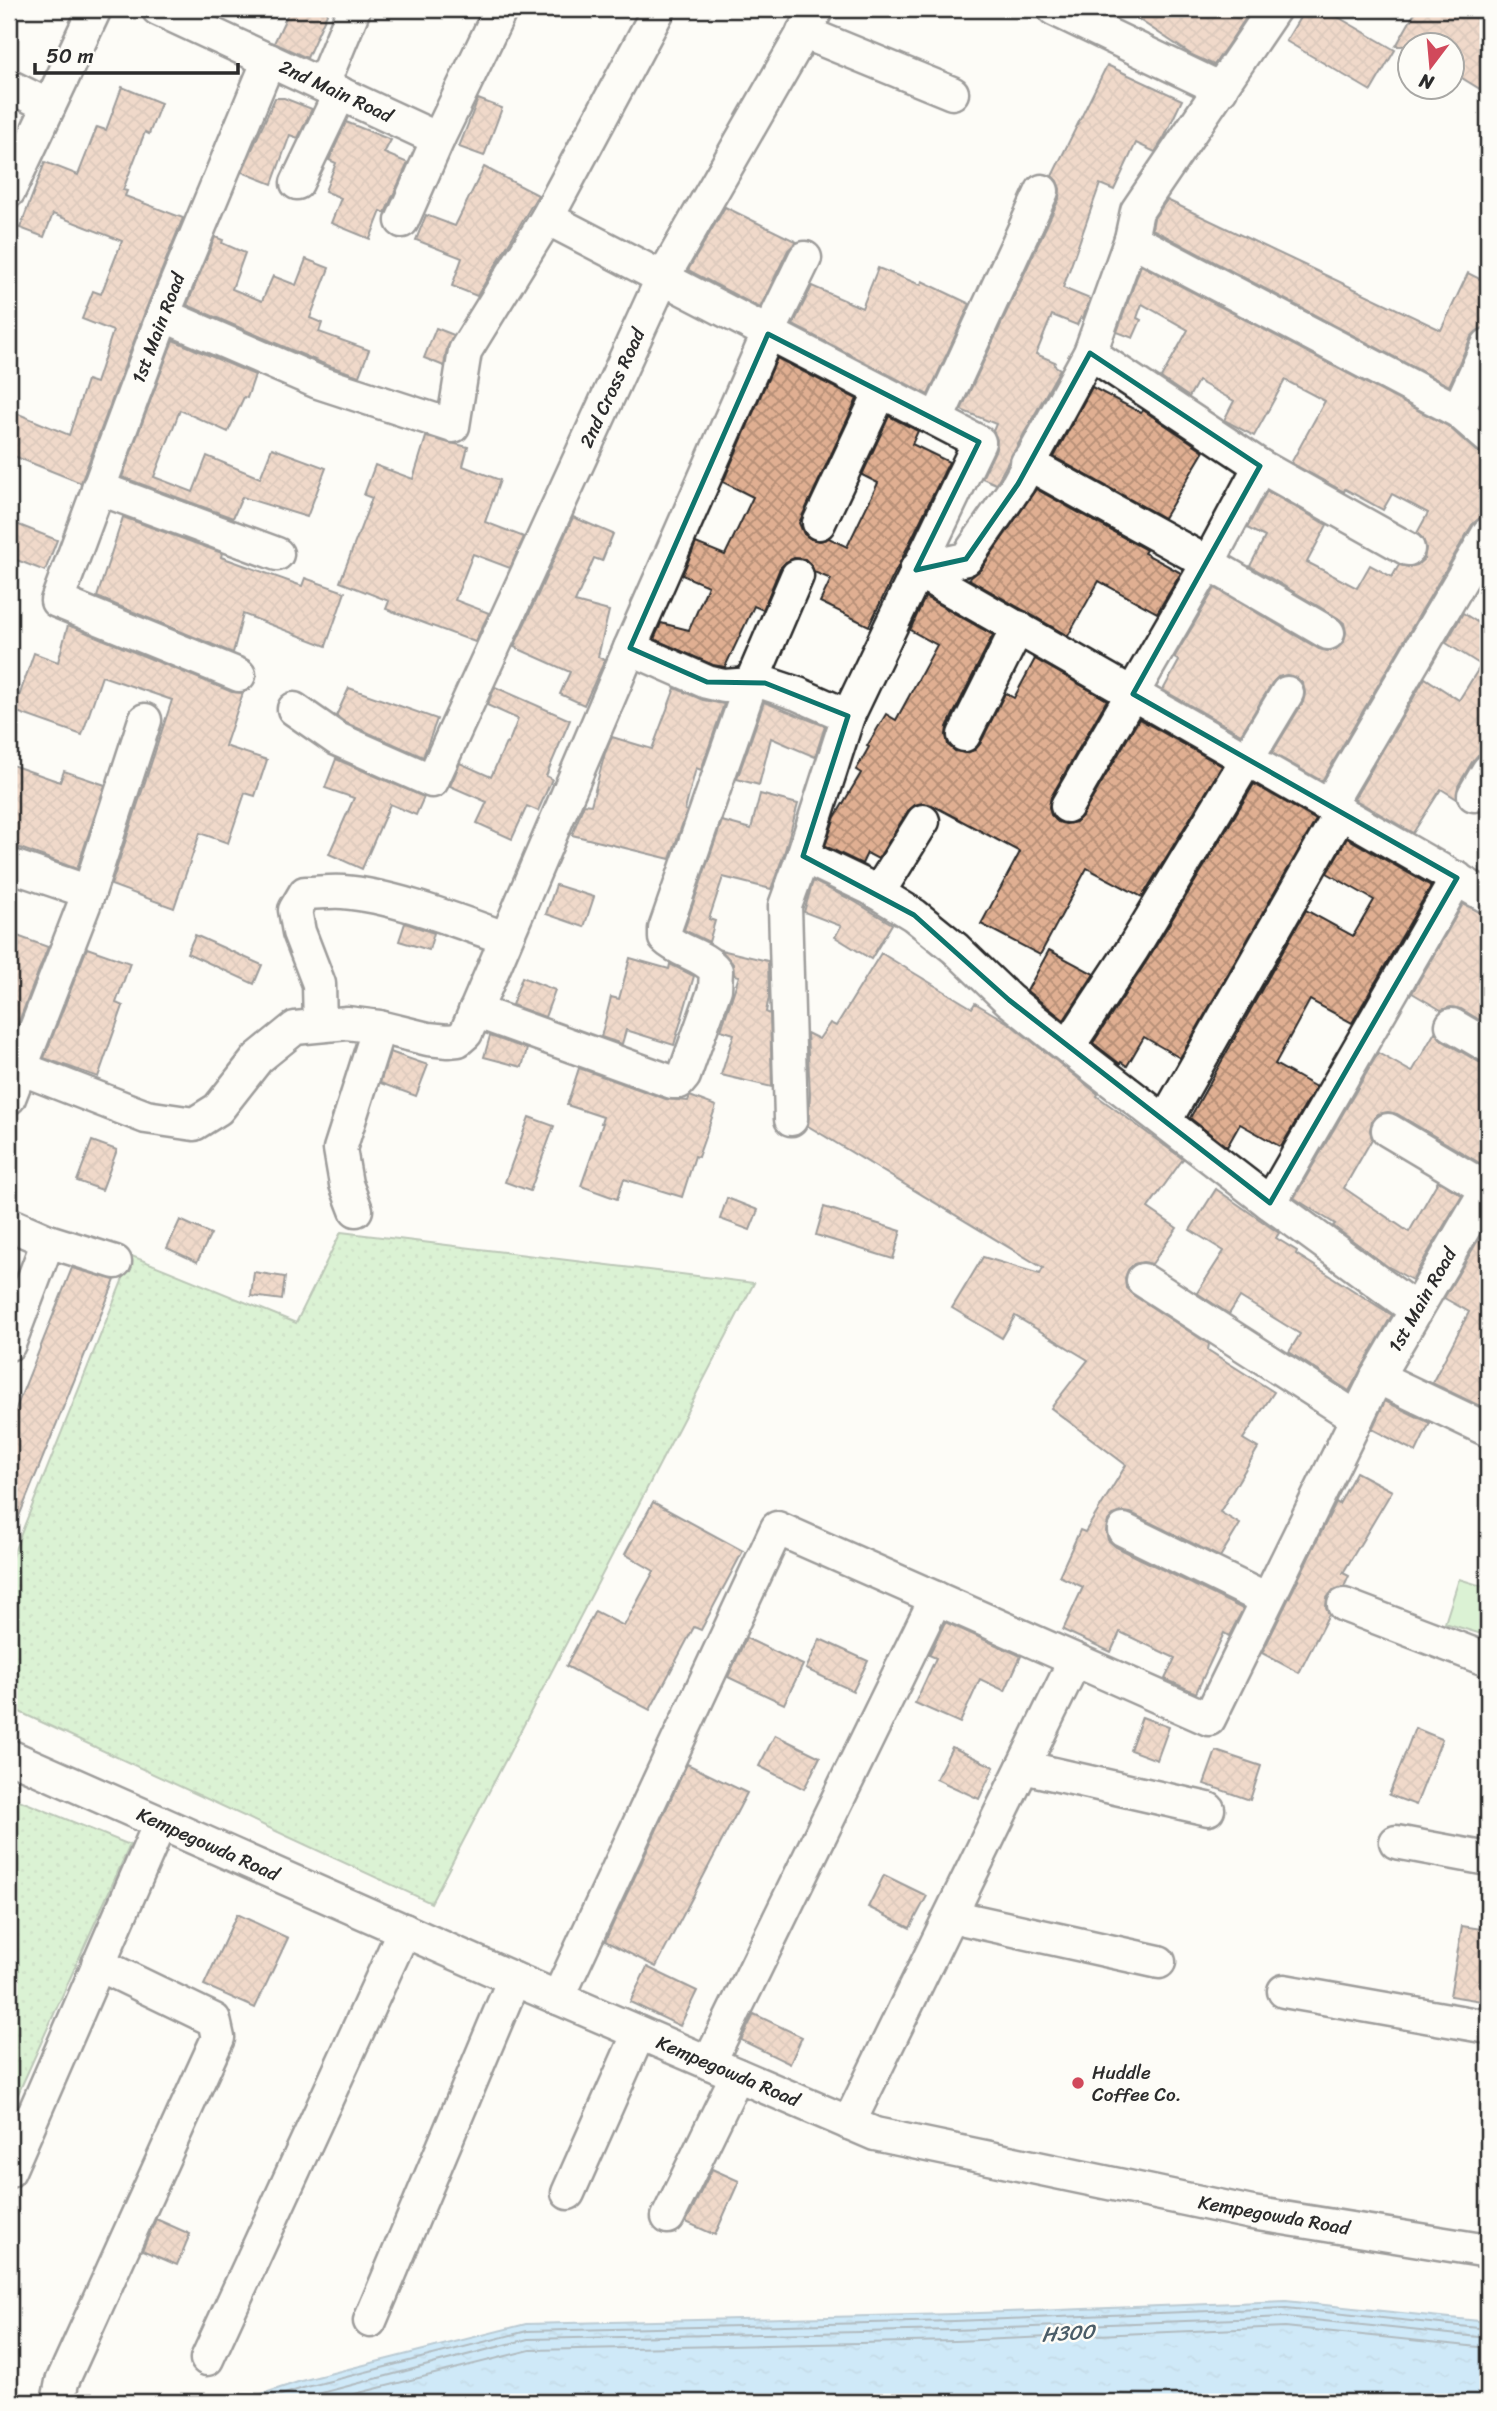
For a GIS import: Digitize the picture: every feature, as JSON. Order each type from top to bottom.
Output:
[{"type":"street","points":[[9,191],[95,9]]},
{"type":"street","name":"2nd Main Road","points":[[158,9],[438,139]]},
{"type":"street","points":[[297,183],[331,89],[354,9]]},
{"type":"street","points":[[402,221],[501,9]]},
{"type":"street","points":[[163,315],[318,382],[453,426],[465,352],[547,218],[659,9]]},
{"type":"street","points":[[1054,9],[1221,89]]},
{"type":"street","points":[[916,570],[966,559],[1018,484],[1027,463],[1090,353],[1131,239],[1137,211],[1274,9]]},
{"type":"street","points":[[810,20],[952,93]]},
{"type":"street","name":"2nd Cross Road","points":[[294,709],[337,738],[432,781],[662,279],[810,20]]},
{"type":"street","name":"1st Main Road","points":[[239,676],[57,601],[163,315],[269,60]]},
{"type":"street","points":[[9,86],[49,106]]},
{"type":"street","points":[[937,419],[1042,191]]},
{"type":"street","points":[[547,218],[979,442],[848,716],[785,905],[791,1119]]},
{"type":"street","points":[[1131,239],[1458,411],[1488,437]]},
{"type":"street","points":[[20,1068],[146,1117],[194,1124],[218,1109],[258,1058],[295,1028],[347,1023],[379,1027],[428,1039],[458,1040],[466,1034],[629,648],[768,334],[805,258]]},
{"type":"street","points":[[1458,411],[1488,345]]},
{"type":"street","points":[[1090,353],[1260,466],[1408,549]]},
{"type":"street","points":[[819,523],[881,391]]},
{"type":"street","points":[[1027,463],[1328,633]]},
{"type":"street","points":[[1067,806],[1208,563],[1260,466]]},
{"type":"street","points":[[98,488],[277,554]]},
{"type":"street","points":[[1165,1121],[1488,534]]},
{"type":"street","points":[[916,570],[1488,897]]},
{"type":"street","points":[[475,1011],[672,1082],[679,1082],[684,1076],[715,989],[716,971],[709,962],[670,944],[665,938],[665,929],[751,683],[797,576]]},
{"type":"street","points":[[964,735],[1018,627]]},
{"type":"street","points":[[629,648],[707,682],[724,686],[765,683],[848,716]]},
{"type":"street","points":[[1068,1047],[1132,950],[1287,693]]},
{"type":"street","points":[[9,1098],[89,892],[145,720]]},
{"type":"street","points":[[878,893],[923,821]]},
{"type":"street","points":[[803,856],[878,893],[914,915],[956,948],[1009,1000],[1068,1047],[1270,1203],[1416,1310]]},
{"type":"street","points":[[9,865],[89,892]]},
{"type":"street","points":[[1270,1203],[1457,878]]},
{"type":"street","points":[[320,1025],[319,985],[299,932],[295,910],[305,893],[343,892],[397,903],[505,938]]},
{"type":"street","points":[[1452,1025],[1488,1046]]},
{"type":"street","points":[[356,1210],[346,1184],[340,1149],[379,1027]]},
{"type":"street","points":[[1388,1130],[1488,1188]]},
{"type":"street","name":"1st Main Road","points":[[1075,1660],[1209,1719],[1377,1377],[1488,1188]]},
{"type":"street","points":[[9,1224],[48,1241],[115,1262]]},
{"type":"street","points":[[9,1344],[48,1241]]},
{"type":"street","points":[[1143,1280],[1357,1418]]},
{"type":"street","points":[[1377,1377],[1488,1430]]},
{"type":"street","points":[[558,1998],[777,1528],[1075,1660],[849,2123]]},
{"type":"street","points":[[1124,1530],[1267,1600]]},
{"type":"street","points":[[668,2217],[723,2069],[936,1598]]},
{"type":"street","points":[[1345,1605],[1488,1660]]},
{"type":"street","name":"Kempegowda Road","points":[[9,1756],[514,1979],[875,2134],[1252,2213],[1488,2251]]},
{"type":"street","points":[[1023,1767],[1208,1809]]},
{"type":"street","points":[[9,2171],[160,1823]]},
{"type":"street","points":[[1396,1842],[1488,1859]]},
{"type":"street","points":[[951,1916],[1159,1962]]},
{"type":"street","points":[[207,2359],[404,1930]]},
{"type":"street","points":[[58,2402],[62,2382],[218,2038],[214,2020],[99,1964]]},
{"type":"street","points":[[370,2321],[514,1979]]},
{"type":"street","points":[[1284,1991],[1488,2027]]},
{"type":"street","points":[[568,2193],[639,2033]]},
{"type":"highlighted area","points":[[768,334],[979,442],[916,570],[966,559],[1018,484],[1090,353],[1260,466],[1133,694],[1457,878],[1270,1203],[1009,1000],[914,915],[803,856],[848,716],[765,683],[707,682],[630,648]]},
{"type":"green space","points":[[341,1232],[754,1283],[431,1903],[9,1707],[9,1564],[132,1256],[296,1323]]},
{"type":"green space","points":[[1459,1579],[1488,1588],[1488,1636],[1445,1623]]},
{"type":"green space","points":[[9,1796],[130,1845],[9,2114]]},
{"type":"water","name":"H300","points":[[1286,2301],[1488,2322],[1488,2402],[238,2402],[301,2381],[526,2324],[954,2314]]},
{"type":"building","points":[[290,9],[329,9],[307,58],[274,43]]},
{"type":"building","points":[[1123,9],[1252,9],[1214,65],[1192,55]]},
{"type":"building","points":[[1305,9],[1324,9],[1395,50],[1371,91],[1286,41]]},
{"type":"building","points":[[1417,9],[1488,9],[1488,75],[1480,89],[1466,80],[1466,32],[1404,32]]},
{"type":"building","points":[[1107,65],[1182,100],[1155,152],[1136,143],[1114,190],[1100,184],[1063,288],[1090,299],[1083,318],[1081,317],[1077,325],[1052,315],[1036,354],[1055,362],[1054,365],[1060,369],[996,484],[982,478],[996,449],[997,440],[993,431],[996,424],[961,410],[1059,199],[1060,189],[1052,176]]},
{"type":"building","points":[[122,87],[161,103],[149,134],[145,132],[123,190],[127,191],[125,196],[183,218],[81,483],[9,454],[9,410],[69,435],[87,380],[96,383],[113,331],[82,319],[93,291],[101,294],[122,241],[53,214],[44,237],[20,228],[45,162],[78,175],[97,127],[106,130]]},
{"type":"building","points":[[275,98],[284,98],[312,109],[298,138],[290,135],[272,184],[242,172]]},
{"type":"building","points":[[478,99],[502,108],[484,156],[459,147]]},
{"type":"building","points":[[346,122],[391,140],[384,153],[408,163],[385,213],[381,211],[370,239],[331,223],[341,198],[325,191],[336,163],[329,160]]},
{"type":"building","points":[[484,167],[538,195],[477,296],[452,286],[462,258],[416,240],[426,215],[455,226]]},
{"type":"building","points":[[1167,200],[1441,330],[1468,273],[1488,283],[1488,320],[1485,327],[1471,337],[1449,386],[1152,229],[1154,218]]},
{"type":"building","points":[[725,207],[797,242],[788,250],[760,308],[688,270]]},
{"type":"building","points":[[215,237],[245,253],[232,289],[262,301],[273,276],[296,285],[306,259],[329,268],[310,318],[322,323],[319,332],[369,350],[359,376],[324,364],[187,305]]},
{"type":"building","points":[[1141,265],[1448,426],[1476,451],[1488,455],[1488,516],[1480,518],[1472,525],[1322,781],[1272,753],[1303,702],[1303,684],[1297,678],[1287,675],[1278,677],[1272,683],[1241,734],[1163,690],[1179,661],[1174,658],[1215,588],[1319,649],[1336,649],[1344,642],[1344,623],[1338,618],[1250,566],[1265,537],[1247,528],[1267,491],[1327,525],[1307,562],[1357,588],[1370,565],[1392,577],[1399,565],[1409,567],[1424,559],[1426,548],[1417,533],[1428,513],[1392,494],[1383,510],[1291,463],[1325,401],[1285,380],[1254,436],[1224,420],[1234,401],[1198,381],[1189,397],[1161,378],[1188,330],[1142,304],[1137,318],[1141,320],[1133,338],[1117,332]]},
{"type":"building","points":[[878,268],[921,285],[922,281],[970,304],[928,395],[793,325],[812,286],[862,308]]},
{"type":"building","points":[[436,328],[454,335],[447,348],[444,366],[424,358]]},
{"type":"building","points":[[173,340],[255,375],[247,398],[244,397],[228,432],[180,410],[154,477],[193,492],[207,456],[260,478],[272,448],[326,468],[307,517],[242,497],[233,518],[122,477]]},
{"type":"building","points":[[777,358],[857,399],[799,523],[804,534],[811,539],[820,541],[829,538],[847,547],[878,483],[862,475],[889,416],[918,431],[912,444],[949,462],[869,626],[820,602],[831,579],[814,572],[805,559],[794,558],[780,568],[763,610],[754,606],[725,667],[713,665],[654,639],[661,623],[689,630],[708,586],[682,575],[696,543],[725,555],[753,497],[723,482]]},
{"type":"building","points":[[1092,387],[1141,413],[1143,410],[1204,451],[1164,518],[1054,457]]},
{"type":"building","points":[[426,437],[468,447],[463,466],[500,480],[485,522],[524,537],[510,568],[473,554],[455,600],[489,613],[475,642],[386,609],[389,601],[340,582],[372,498],[364,495],[375,465],[413,479]]},
{"type":"building","points":[[1036,489],[1146,550],[1144,553],[1181,573],[1157,613],[1099,581],[1068,636],[969,579],[981,569]]},
{"type":"building","points":[[123,517],[302,586],[305,578],[345,592],[326,646],[243,614],[233,653],[97,597]]},
{"type":"building","points":[[573,517],[613,534],[602,561],[594,558],[575,602],[609,611],[598,657],[605,660],[584,705],[560,694],[570,672],[514,647]]},
{"type":"building","points":[[9,521],[57,540],[45,571],[9,557]]},
{"type":"building","points":[[925,597],[993,635],[947,727],[948,745],[955,751],[966,753],[975,750],[1005,693],[1014,698],[1035,659],[1107,700],[1051,797],[1051,815],[1058,822],[1076,822],[1082,816],[1139,719],[1222,766],[1142,897],[1087,868],[1040,955],[981,924],[1020,852],[932,805],[915,805],[908,811],[878,859],[867,853],[862,864],[825,846],[835,817],[861,773],[856,770],[869,747],[867,746],[886,714],[896,720],[937,645],[910,630]]},
{"type":"building","points":[[1463,613],[1488,629],[1488,753],[1478,755],[1472,762],[1458,786],[1457,799],[1441,789],[1413,833],[1354,799],[1425,678],[1459,700],[1481,665],[1446,643]]},
{"type":"building","points":[[68,625],[232,692],[243,693],[225,746],[267,760],[255,796],[245,793],[228,843],[200,833],[174,908],[111,885],[172,700],[102,676],[82,735],[14,711],[34,653],[58,662]]},
{"type":"building","points":[[495,687],[570,720],[546,776],[552,779],[538,811],[527,806],[512,839],[477,823],[487,802],[450,786],[460,763],[491,777],[506,743],[508,744],[518,719],[487,705]]},
{"type":"building","points":[[349,688],[437,719],[423,757],[336,716]]},
{"type":"building","points":[[675,688],[703,700],[724,704],[701,770],[696,768],[685,810],[687,811],[670,859],[572,835],[584,804],[591,805],[612,737],[652,749]]},
{"type":"building","points":[[764,702],[825,726],[815,757],[771,738],[759,785],[737,779]]},
{"type":"building","points":[[336,759],[424,797],[416,815],[390,804],[362,869],[329,854],[354,798],[325,788]]},
{"type":"building","points":[[9,764],[60,782],[64,771],[105,785],[77,869],[9,844]]},
{"type":"building","points":[[1254,784],[1316,820],[1180,1058],[1144,1037],[1127,1066],[1121,1062],[1120,1064],[1093,1043],[1148,959]]},
{"type":"building","points":[[760,794],[798,804],[784,854],[771,889],[723,877],[709,919],[715,921],[709,942],[684,930],[722,821],[751,829]]},
{"type":"building","points":[[1347,838],[1431,886],[1352,1023],[1310,1000],[1275,1064],[1316,1087],[1281,1147],[1240,1124],[1227,1147],[1190,1118],[1306,910],[1353,936],[1374,900],[1327,873]]},
{"type":"building","points":[[813,881],[892,924],[871,959],[835,937],[841,926],[804,912]]},
{"type":"building","points":[[556,885],[594,897],[584,927],[546,914]]},
{"type":"building","points":[[1463,904],[1488,915],[1488,1025],[1461,1009],[1451,1007],[1441,1010],[1412,993]]},
{"type":"building","points":[[405,923],[434,933],[429,950],[399,941]]},
{"type":"building","points":[[9,933],[48,947],[11,1042],[9,1041]]},
{"type":"building","points":[[195,935],[262,965],[254,984],[187,953]]},
{"type":"building","points":[[87,948],[130,963],[116,1003],[123,1006],[98,1077],[44,1058]]},
{"type":"building","points":[[721,950],[768,961],[769,997],[766,1012],[770,1014],[772,1087],[721,1075],[734,1034],[721,1030],[739,976],[734,975],[733,964]]},
{"type":"building","points":[[1049,950],[1094,974],[1064,1020],[1027,991]]},
{"type":"building","points":[[881,953],[972,1008],[975,1003],[1010,1024],[1098,1094],[1097,1096],[1183,1159],[1148,1208],[1177,1228],[1152,1264],[1134,1264],[1128,1270],[1126,1288],[1209,1344],[1208,1350],[1274,1392],[1243,1439],[1258,1448],[1220,1512],[1240,1524],[1220,1557],[1131,1513],[1113,1515],[1108,1521],[1106,1531],[1108,1540],[1116,1547],[1243,1609],[1229,1636],[1224,1633],[1196,1693],[1165,1679],[1175,1658],[1120,1632],[1111,1652],[1063,1630],[1083,1587],[1059,1576],[1080,1530],[1085,1532],[1126,1465],[1051,1408],[1088,1360],[1015,1316],[1002,1338],[952,1308],[983,1257],[1040,1274],[1043,1268],[808,1126],[810,1095],[807,1033],[819,1039],[830,1023],[836,1026]]},
{"type":"building","points":[[630,958],[669,969],[670,964],[694,976],[674,1045],[626,1030],[622,1044],[601,1037],[611,997],[619,999]]},
{"type":"building","points":[[522,977],[555,990],[545,1017],[512,1005]]},
{"type":"building","points":[[1435,1032],[1443,1041],[1479,1062],[1488,1064],[1488,1168],[1397,1114],[1388,1112],[1378,1114],[1372,1121],[1372,1139],[1344,1188],[1409,1232],[1438,1181],[1462,1195],[1412,1280],[1387,1266],[1333,1226],[1335,1224],[1294,1198],[1378,1053],[1412,1072]]},
{"type":"building","points":[[490,1036],[527,1049],[522,1067],[484,1057]]},
{"type":"building","points":[[390,1052],[428,1065],[416,1096],[380,1083]]},
{"type":"building","points":[[579,1068],[666,1099],[688,1101],[690,1096],[716,1106],[698,1157],[695,1156],[682,1197],[624,1179],[617,1199],[581,1186],[603,1117],[567,1105]]},
{"type":"building","points":[[529,1117],[554,1126],[530,1191],[505,1182]]},
{"type":"building","points":[[92,1141],[117,1150],[102,1190],[77,1181]]},
{"type":"building","points":[[1216,1189],[1279,1233],[1276,1238],[1297,1251],[1296,1254],[1392,1315],[1349,1391],[1289,1352],[1300,1334],[1240,1297],[1229,1314],[1197,1293],[1224,1251],[1190,1230]]},
{"type":"building","points":[[727,1198],[758,1210],[750,1230],[720,1219]]},
{"type":"building","points":[[824,1207],[901,1231],[893,1259],[816,1235]]},
{"type":"building","points":[[180,1220],[211,1234],[197,1262],[167,1248]]},
{"type":"building","points":[[1488,1223],[1488,1410],[1432,1383],[1469,1312],[1444,1298]]},
{"type":"building","points":[[72,1268],[115,1280],[9,1541],[9,1426]]},
{"type":"building","points":[[254,1272],[285,1277],[282,1300],[251,1296]]},
{"type":"building","points":[[1385,1401],[1430,1423],[1416,1452],[1372,1429]]},
{"type":"building","points":[[1356,1472],[1392,1491],[1343,1573],[1349,1576],[1344,1587],[1333,1590],[1327,1598],[1326,1607],[1329,1614],[1299,1673],[1262,1653],[1336,1502],[1339,1504]]},
{"type":"building","points":[[653,1502],[743,1551],[701,1630],[694,1627],[650,1710],[566,1666],[595,1611],[624,1626],[654,1571],[625,1554]]},
{"type":"building","points":[[945,1622],[1021,1656],[1005,1691],[980,1679],[960,1723],[915,1703],[936,1658],[929,1655]]},
{"type":"building","points":[[746,1638],[803,1665],[784,1704],[728,1677]]},
{"type":"building","points":[[820,1639],[868,1661],[853,1691],[806,1669]]},
{"type":"building","points":[[1142,1717],[1169,1727],[1157,1760],[1130,1750]]},
{"type":"building","points":[[1415,1728],[1442,1739],[1416,1805],[1389,1795]]},
{"type":"building","points":[[775,1735],[820,1757],[804,1789],[759,1766]]},
{"type":"building","points":[[952,1747],[994,1767],[979,1799],[936,1779]]},
{"type":"building","points":[[1216,1751],[1261,1766],[1250,1800],[1204,1784]]},
{"type":"building","points":[[687,1764],[747,1793],[656,1967],[605,1941]]},
{"type":"building","points":[[884,1875],[927,1896],[910,1928],[868,1907]]},
{"type":"building","points":[[237,1914],[288,1938],[255,2008],[204,1985]]},
{"type":"building","points":[[1462,1926],[1488,1930],[1488,2002],[1450,1996]]},
{"type":"building","points":[[647,1967],[697,1991],[680,2026],[630,2002]]},
{"type":"building","points":[[754,2014],[802,2037],[790,2064],[741,2040]]},
{"type":"building","points":[[712,2169],[739,2181],[715,2235],[686,2222]]},
{"type":"building","points":[[156,2219],[190,2234],[177,2265],[142,2250]]},
{"type":"place","name":"Huddle Coffee Co.","points":[[1078,2083]]}]
